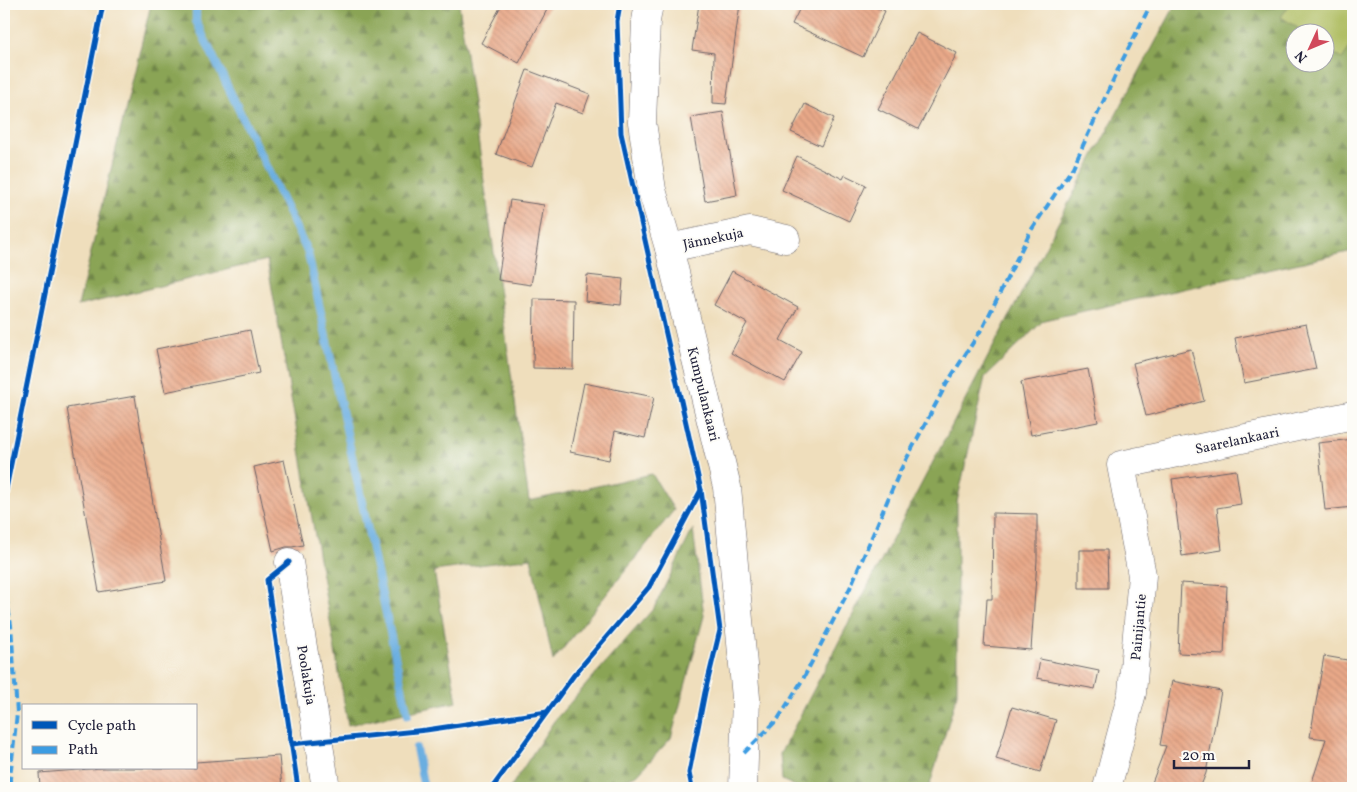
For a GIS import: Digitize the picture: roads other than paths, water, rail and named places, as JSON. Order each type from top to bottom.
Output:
[{"type":"street","name":"Kumpulankaari","points":[[648,4],[642,122],[652,190],[669,248],[727,487],[746,698],[742,788]]},
{"type":"street","name":"Jännekuja","points":[[669,248],[750,231],[786,239]]},
{"type":"street","name":"Saarelankaari","points":[[1121,465],[1353,415]]},
{"type":"street","name":"Painijantie","points":[[1107,788],[1132,693],[1142,575],[1121,465]]},
{"type":"street","name":"Poolakuja","points":[[289,562],[326,788]]},
{"type":"waterway","points":[[196,4],[196,21],[308,253],[408,715]]},
{"type":"waterway","points":[[416,748],[424,788]]}]
